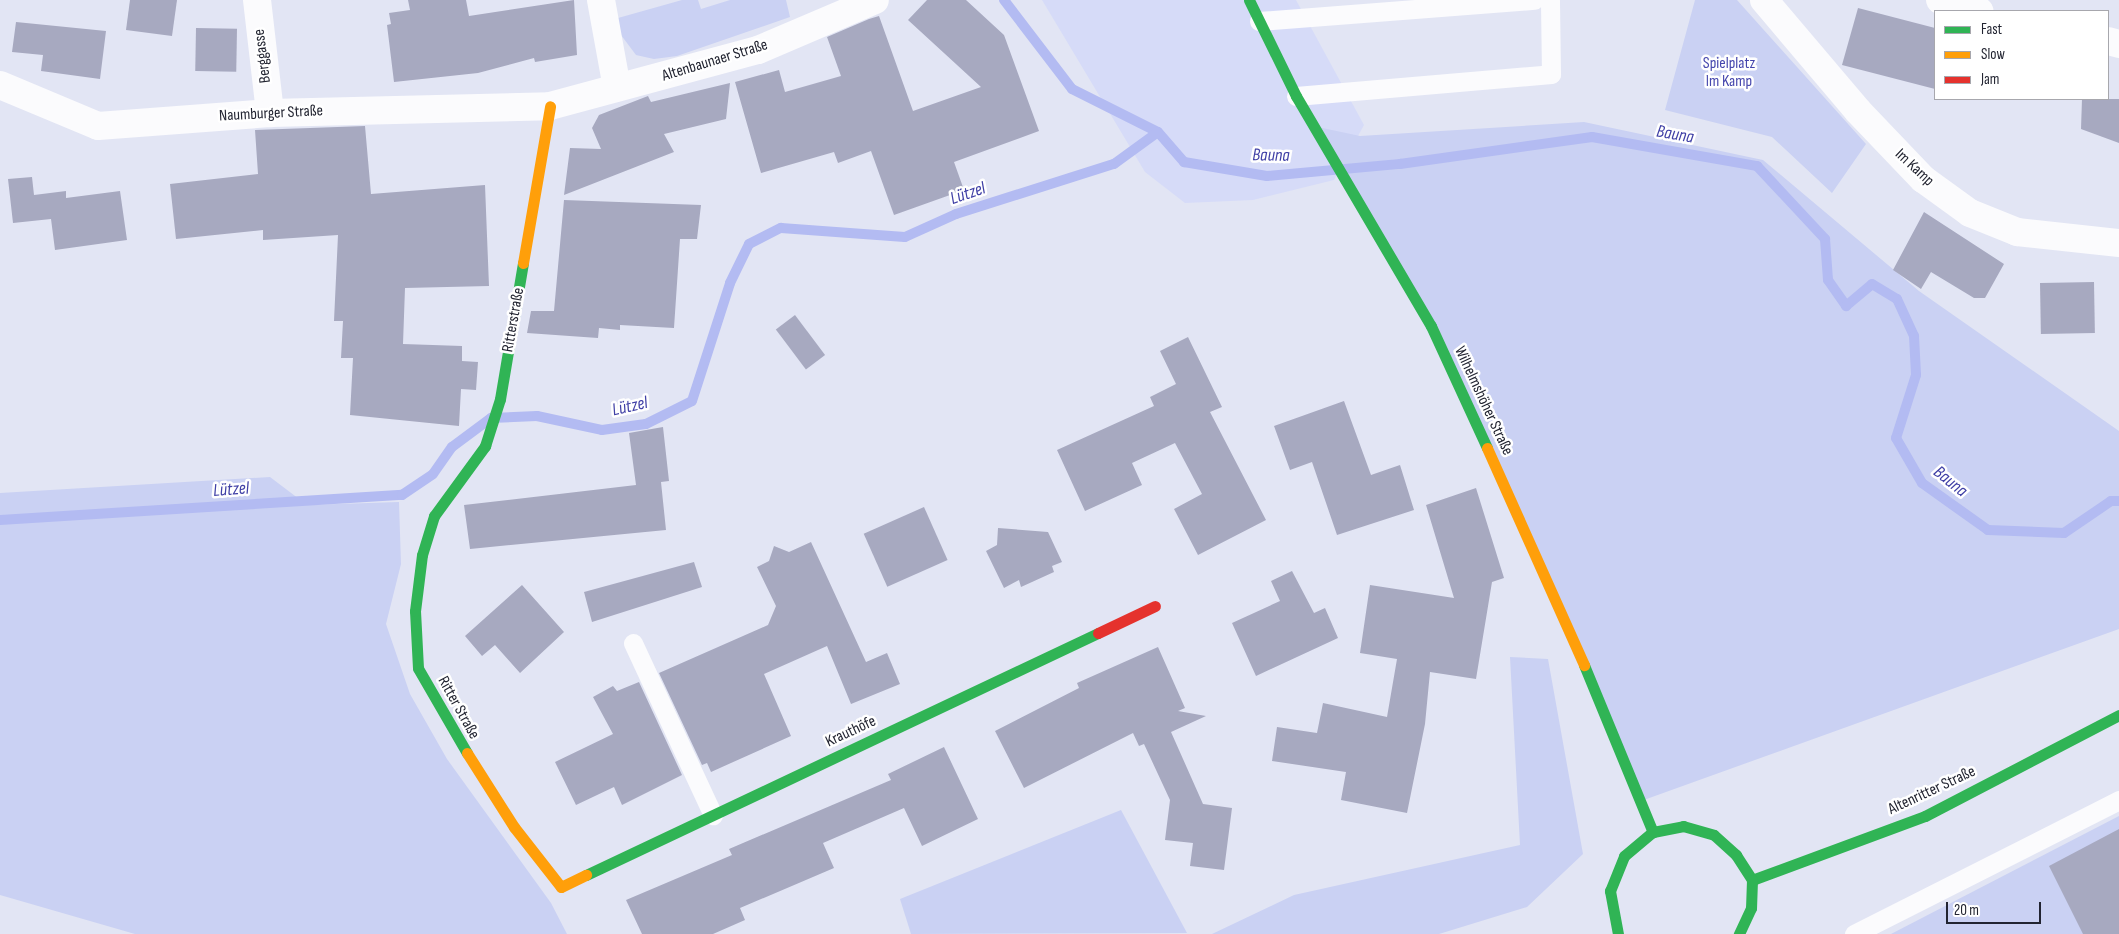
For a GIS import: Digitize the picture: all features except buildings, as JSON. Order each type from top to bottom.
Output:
[{"type":"street","name":"Berggasse","points":[[257,0],[270,113]]},
{"type":"street","points":[[602,0],[617,88]]},
{"type":"street","name":"Altenbaunaer Straße","points":[[550,106],[758,50],[875,0]]},
{"type":"street","name":"Wilhelmshöher Straße","points":[[1249,0],[1296,96],[1431,326],[1563,614],[1653,832]]},
{"type":"street","name":"Im Kamp","points":[[1764,0],[1858,111],[1910,166],[1970,213],[2016,232],[2119,243]]},
{"type":"street","points":[[1940,0],[1975,10]]},
{"type":"street","name":"Naumburger Straße","points":[[0,85],[98,126],[270,113],[550,106]]},
{"type":"street","name":"Ritterstraße","points":[[434,516],[485,446],[500,399],[550,106]]},
{"type":"street","name":"Ritter Straße","points":[[434,516],[422,555],[415,611],[418,668],[474,768],[561,887]]},
{"type":"street","name":"Krauthöfe","points":[[561,887],[1155,606]]},
{"type":"street","name":"Altenritter Straße","points":[[1752,880],[1925,816],[2119,715]]},
{"type":"street","points":[[1612,931],[1610,891],[1624,856],[1653,832],[1683,826],[1714,834],[1736,854],[1752,880],[1751,908],[1740,934]]},
{"type":"lane","points":[[1259,21],[1534,0]]},
{"type":"lane","points":[[1296,96],[1551,74],[1550,0]]},
{"type":"lane","points":[[633,643],[713,816]]},
{"type":"lane","points":[[1854,934],[2119,800]]},
{"type":"shaded area","points":[[1042,0],[1296,0],[1364,125],[1334,180],[1253,200],[1185,203],[1145,172]]},
{"type":"green space","points":[[682,0],[698,0],[701,9],[730,0],[786,0],[790,17],[677,56],[654,59],[636,55],[621,35],[618,18]]},
{"type":"green space","name":"Spielplatz Im Kamp","points":[[1695,0],[1737,0],[1866,144],[1832,193],[1772,137],[1665,110]]},
{"type":"green space","points":[[1584,122],[1763,160],[1919,291],[2119,431],[2119,629],[1641,801],[1431,326],[1313,126],[1360,136]]},
{"type":"green space","points":[[270,477],[307,505],[399,502],[401,564],[386,624],[410,694],[447,759],[551,903],[567,934],[135,934],[0,895],[0,493]]},
{"type":"green space","points":[[1510,657],[1548,659],[1583,854],[1527,907],[1439,934],[1212,934],[1294,895],[1520,845]]},
{"type":"green space","points":[[1121,810],[1187,933],[911,934],[900,899]]},
{"type":"green space","points":[[2119,816],[2119,934],[1891,934]]},
{"type":"waterway","name":"Bauna","points":[[1004,0],[1072,89],[1158,132],[1184,162],[1267,176],[1400,164],[1592,137],[1757,166],[1825,239],[1828,280],[1846,306],[1872,284],[1897,299],[1914,336],[1916,375],[1896,438],[1922,483],[1988,530],[2064,533],[2111,501],[2119,501]]},
{"type":"waterway","name":"Lützel","points":[[0,520],[402,495],[433,474],[452,447],[491,418],[537,416],[602,430],[646,424],[692,401],[730,283],[749,244],[781,228],[905,237],[956,214],[1114,164],[1158,132]]},
{"type":"traffic: fast","points":[[1249,0],[1296,96],[1431,326],[1487,448]]},
{"type":"traffic: fast","points":[[467,753],[418,668],[415,611],[422,555],[434,516],[485,446],[500,399],[523,263]]},
{"type":"traffic: fast","points":[[586,875],[1098,633]]},
{"type":"traffic: fast","points":[[1584,665],[1653,832]]},
{"type":"traffic: fast","points":[[1752,880],[1925,816],[2119,715]]},
{"type":"traffic: fast","points":[[1618,934],[1610,891],[1624,856],[1653,832],[1683,826],[1714,835],[1736,855],[1752,880],[1751,908],[1739,934]]},
{"type":"traffic: slow","points":[[523,263],[550,106]]},
{"type":"traffic: slow","points":[[1487,448],[1584,665]]},
{"type":"traffic: slow","points":[[467,753],[514,827],[561,887],[586,875]]},
{"type":"traffic: jam","points":[[1098,633],[1155,606]]}]
